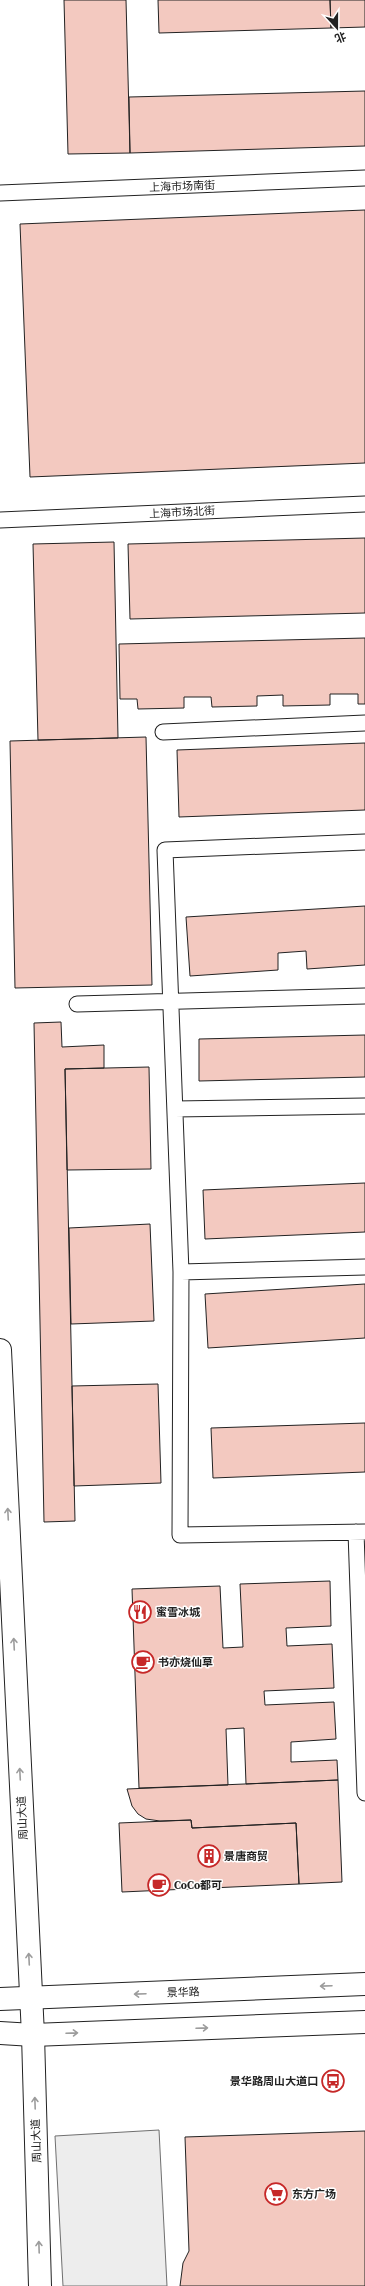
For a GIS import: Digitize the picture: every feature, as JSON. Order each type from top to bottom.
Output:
[{"type":"main road","name":"周山大道","points":[[0,1350],[33,2035],[40,2286]]},
{"type":"main road","name":"景华路","points":[[0,1998],[365,1984]]},
{"type":"main road","points":[[0,2033],[33,2035],[365,2022]]},
{"type":"lane","name":"上海市场南街","points":[[0,193],[365,178]]},
{"type":"lane","name":"上海市场北街","points":[[0,520],[365,504]]},
{"type":"lane","points":[[163,732],[365,723]]},
{"type":"lane","points":[[365,842],[165,850],[181,1272],[180,1535],[360,1532],[365,1793]]},
{"type":"lane","points":[[77,1004],[365,996]]},
{"type":"lane","points":[[175,1109],[365,1106]]},
{"type":"lane","points":[[181,1272],[365,1267]]},
{"type":"shaded area","points":[[159,2130],[167,2286],[63,2286],[55,2136]]},
{"type":"building","points":[[64,0],[126,0],[130,153],[68,154]]},
{"type":"building","points":[[158,0],[330,0],[331,28],[159,33]]},
{"type":"building","points":[[330,0],[365,0],[365,27],[331,28]]},
{"type":"building","points":[[365,91],[365,146],[130,153],[129,97]]},
{"type":"building","points":[[365,210],[365,463],[30,477],[20,224]]},
{"type":"building","points":[[365,538],[365,613],[130,619],[128,544]]},
{"type":"building","points":[[114,542],[118,738],[38,740],[33,544]]},
{"type":"building","points":[[365,638],[365,704],[358,704],[358,694],[330,694],[330,705],[283,706],[283,695],[257,696],[257,706],[212,707],[211,697],[184,697],[184,708],[138,709],[137,699],[120,699],[119,644]]},
{"type":"building","points":[[146,737],[152,985],[15,988],[10,741]]},
{"type":"building","points":[[365,743],[365,810],[179,817],[177,750]]},
{"type":"building","points":[[365,906],[365,965],[307,969],[306,951],[278,953],[278,970],[190,976],[186,917]]},
{"type":"building","points":[[61,1022],[62,1047],[104,1045],[104,1068],[65,1069],[75,1521],[44,1522],[34,1023]]},
{"type":"building","points":[[365,1035],[365,1077],[199,1081],[199,1039]]},
{"type":"building","points":[[149,1067],[151,1169],[67,1170],[65,1069]]},
{"type":"building","points":[[365,1183],[365,1232],[205,1239],[203,1190]]},
{"type":"building","points":[[150,1224],[154,1321],[71,1324],[69,1228]]},
{"type":"building","points":[[365,1284],[365,1338],[208,1348],[205,1294]]},
{"type":"building","points":[[158,1384],[161,1483],[74,1486],[72,1386]]},
{"type":"building","points":[[365,1423],[365,1472],[213,1478],[211,1428]]},
{"type":"building","points":[[330,1581],[331,1626],[286,1628],[287,1646],[332,1644],[334,1688],[264,1691],[265,1705],[334,1702],[336,1739],[291,1742],[291,1762],[337,1760],[338,1780],[246,1784],[244,1728],[226,1729],[228,1785],[139,1788],[132,1589],[220,1586],[223,1648],[243,1647],[240,1584]]},
{"type":"building","points":[[338,1780],[342,1882],[299,1884],[296,1823],[192,1828],[191,1820],[160,1821],[146,1819],[138,1814],[132,1806],[127,1789]]},
{"type":"building","name":"景唐商贸","points":[[191,1820],[192,1828],[296,1823],[299,1884],[122,1892],[119,1823]]},
{"type":"building","name":"东方广场","points":[[365,2131],[365,2286],[180,2286],[183,2263],[189,2251],[185,2137]]},
{"type":"place","name":"蜜雪冰城","points":[[140,1612]]},
{"type":"place","name":"书亦烧仙草","points":[[143,1662]]},
{"type":"place","name":"景唐商贸","points":[[209,1856]]},
{"type":"place","name":"CoCo都可","points":[[159,1885]]},
{"type":"place","name":"景华路周山大道口","points":[[333,2081]]},
{"type":"place","name":"东方广场","points":[[276,2194]]}]
